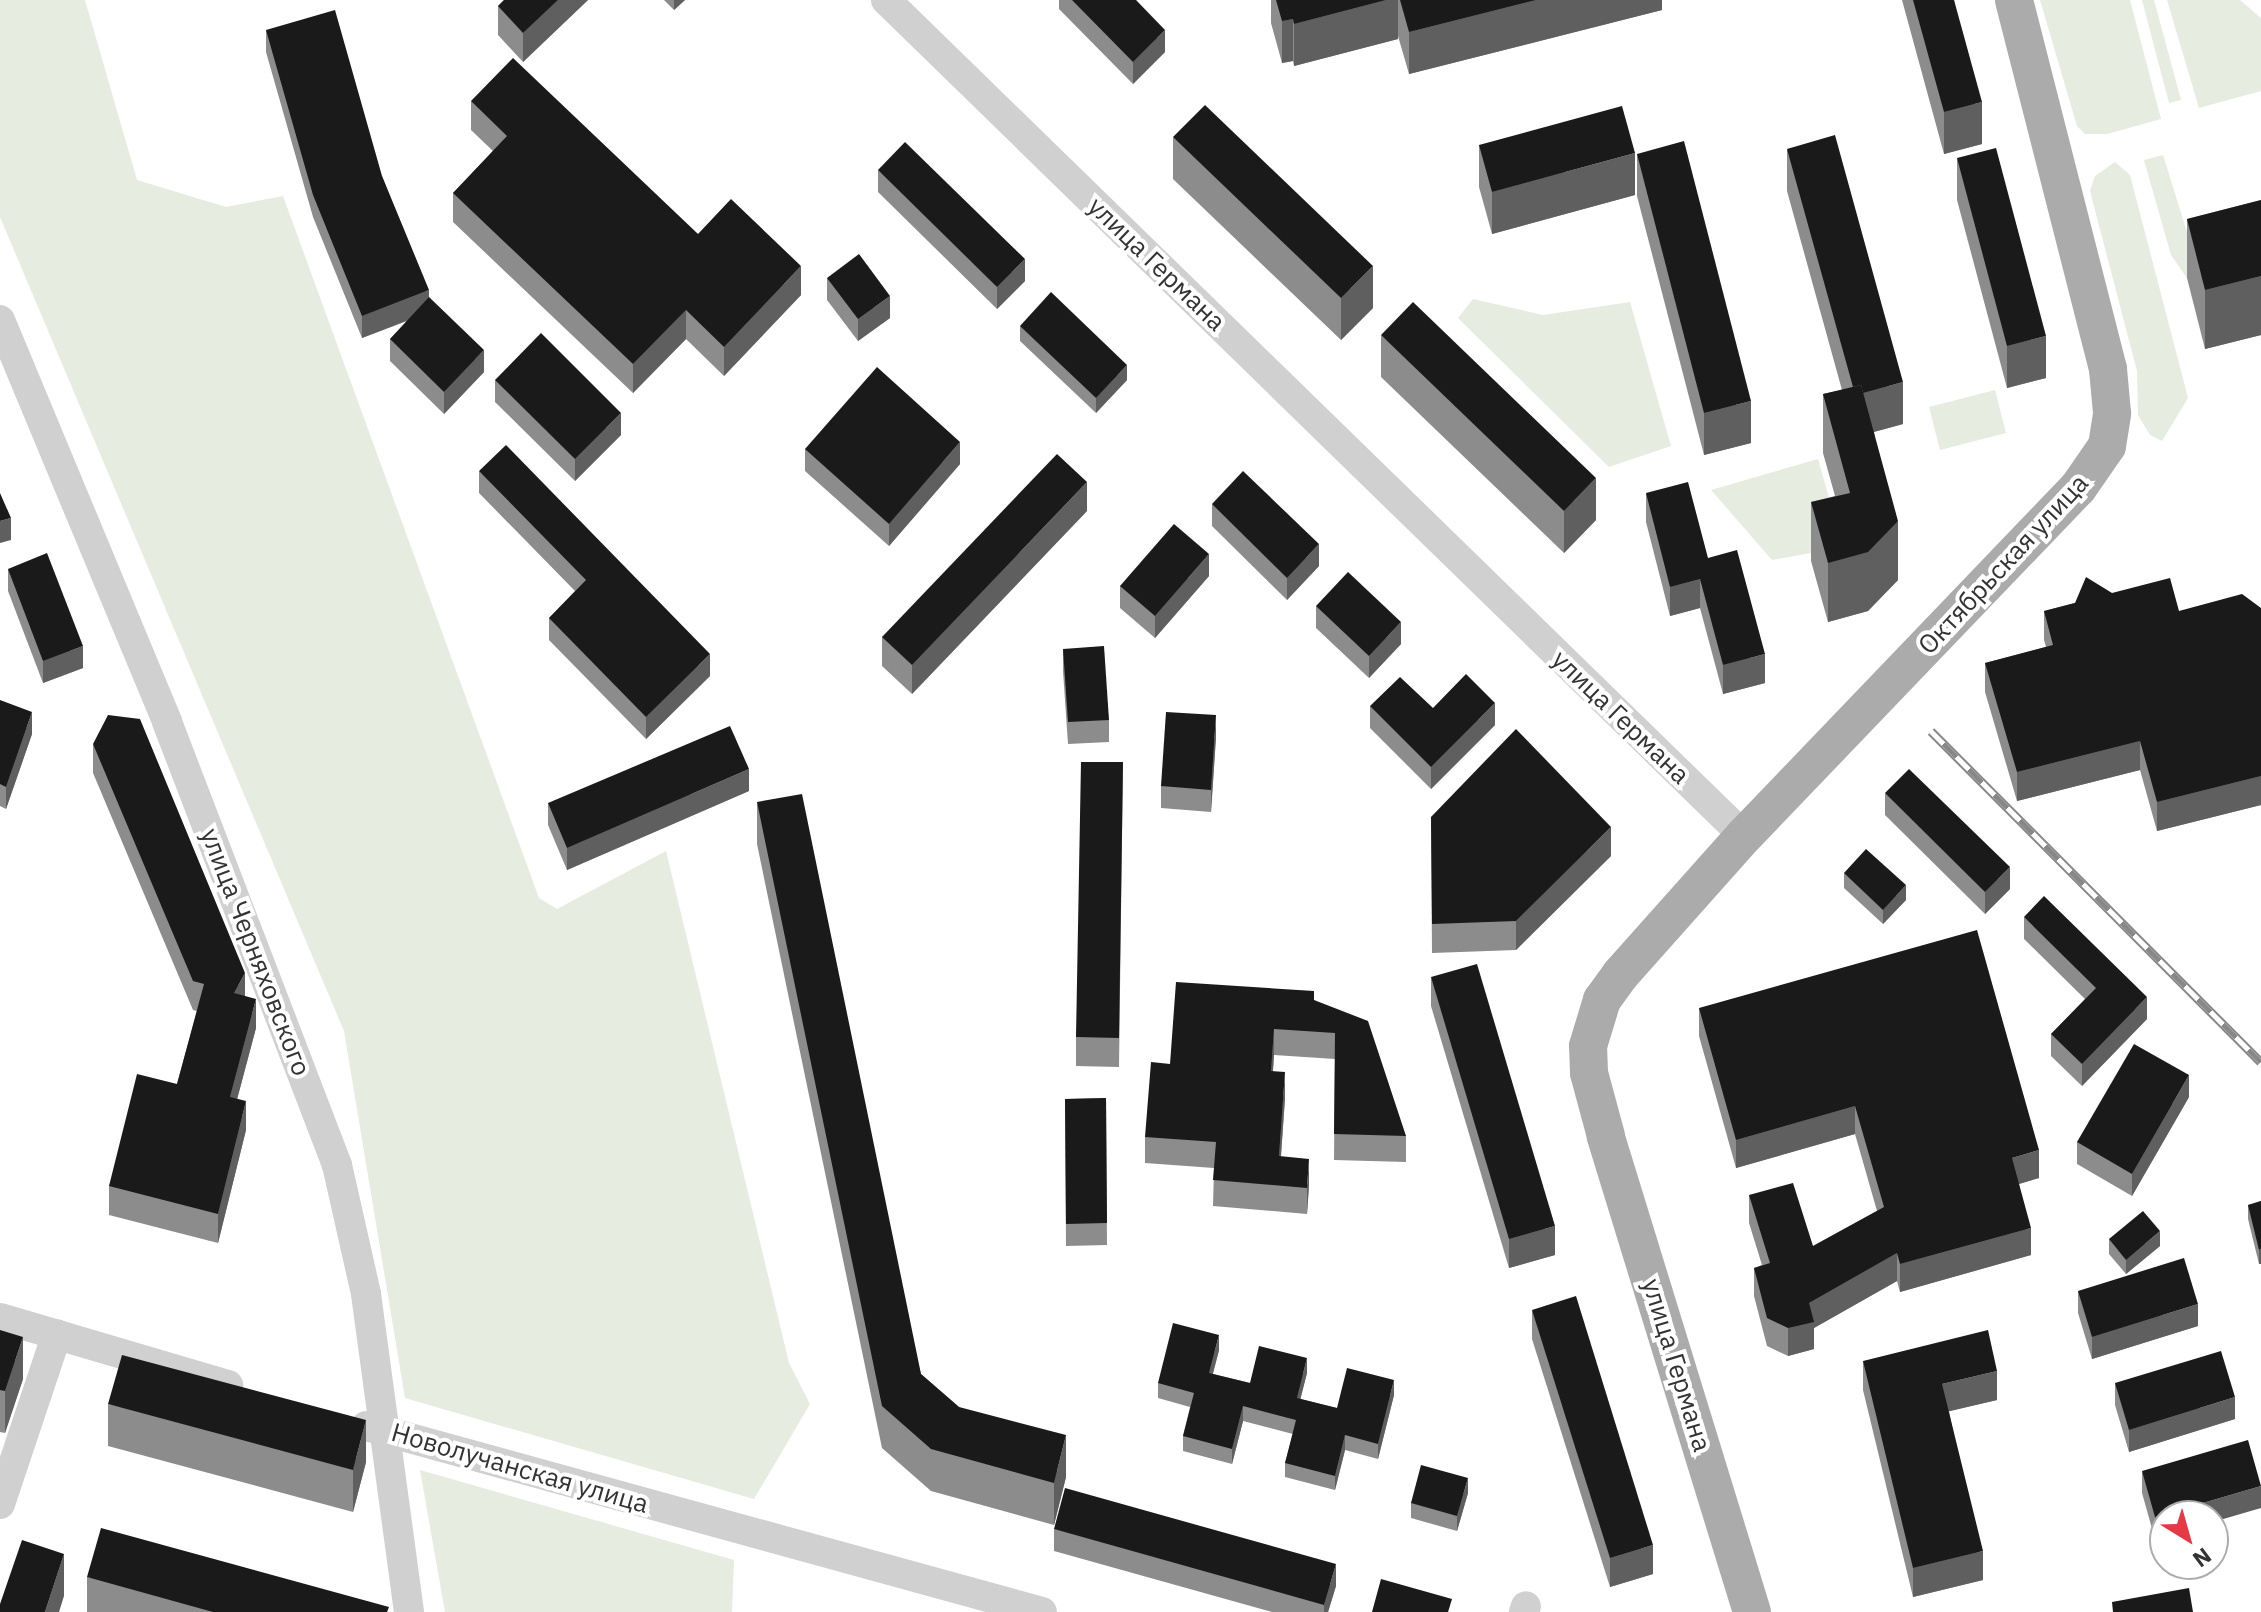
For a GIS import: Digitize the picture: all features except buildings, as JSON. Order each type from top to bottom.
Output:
[{"type":"main road","name":"Октябрьская улица","points":[[1744,836],[2078,488],[2107,446],[2112,413],[2108,369],[2014,0]]},
{"type":"main road","name":"улица Германа","points":[[1744,836],[1611,987],[1596,1015],[1588,1060],[1606,1136],[1752,1612]]},
{"type":"street","name":"улица Германа","points":[[886,0],[1744,836]]},
{"type":"street","name":"улица Черняховского","points":[[0,320],[167,722],[337,1165],[366,1294],[409,1612]]},
{"type":"street","points":[[0,1318],[258,1393]]},
{"type":"street","points":[[0,1504],[57,1334]]},
{"type":"street","name":"Новолучанская улица","points":[[343,1419],[1042,1612]]},
{"type":"shaded area","points":[[0,0],[85,0],[137,180],[226,207],[283,196],[539,898],[557,909],[666,851],[789,1363],[810,1404],[754,1499],[405,1398],[344,1031],[0,217]]},
{"type":"shaded area","points":[[2040,0],[2130,0],[2161,119],[2107,134],[2085,134],[2077,126]]},
{"type":"shaded area","points":[[2142,0],[2154,0],[2181,100],[2169,103]]},
{"type":"shaded area","points":[[2167,0],[2240,0],[2261,18],[2261,91],[2199,108]]},
{"type":"shaded area","points":[[2163,155],[2200,274],[2187,278],[2171,255],[2144,160]]},
{"type":"shaded area","points":[[2115,162],[2130,175],[2188,398],[2162,441],[2150,435],[2138,415],[2137,371],[2090,191],[2095,176]]},
{"type":"shaded area","points":[[1473,299],[1543,315],[1630,302],[1671,446],[1609,467],[1458,318]]},
{"type":"shaded area","points":[[1995,390],[2006,433],[1940,450],[1929,407]]},
{"type":"shaded area","points":[[1818,459],[1843,547],[1772,560],[1711,490]]},
{"type":"shaded area","points":[[420,1470],[734,1560],[732,1612],[445,1612]]},
{"type":"railway","points":[[1931,731],[2261,1062]]}]
